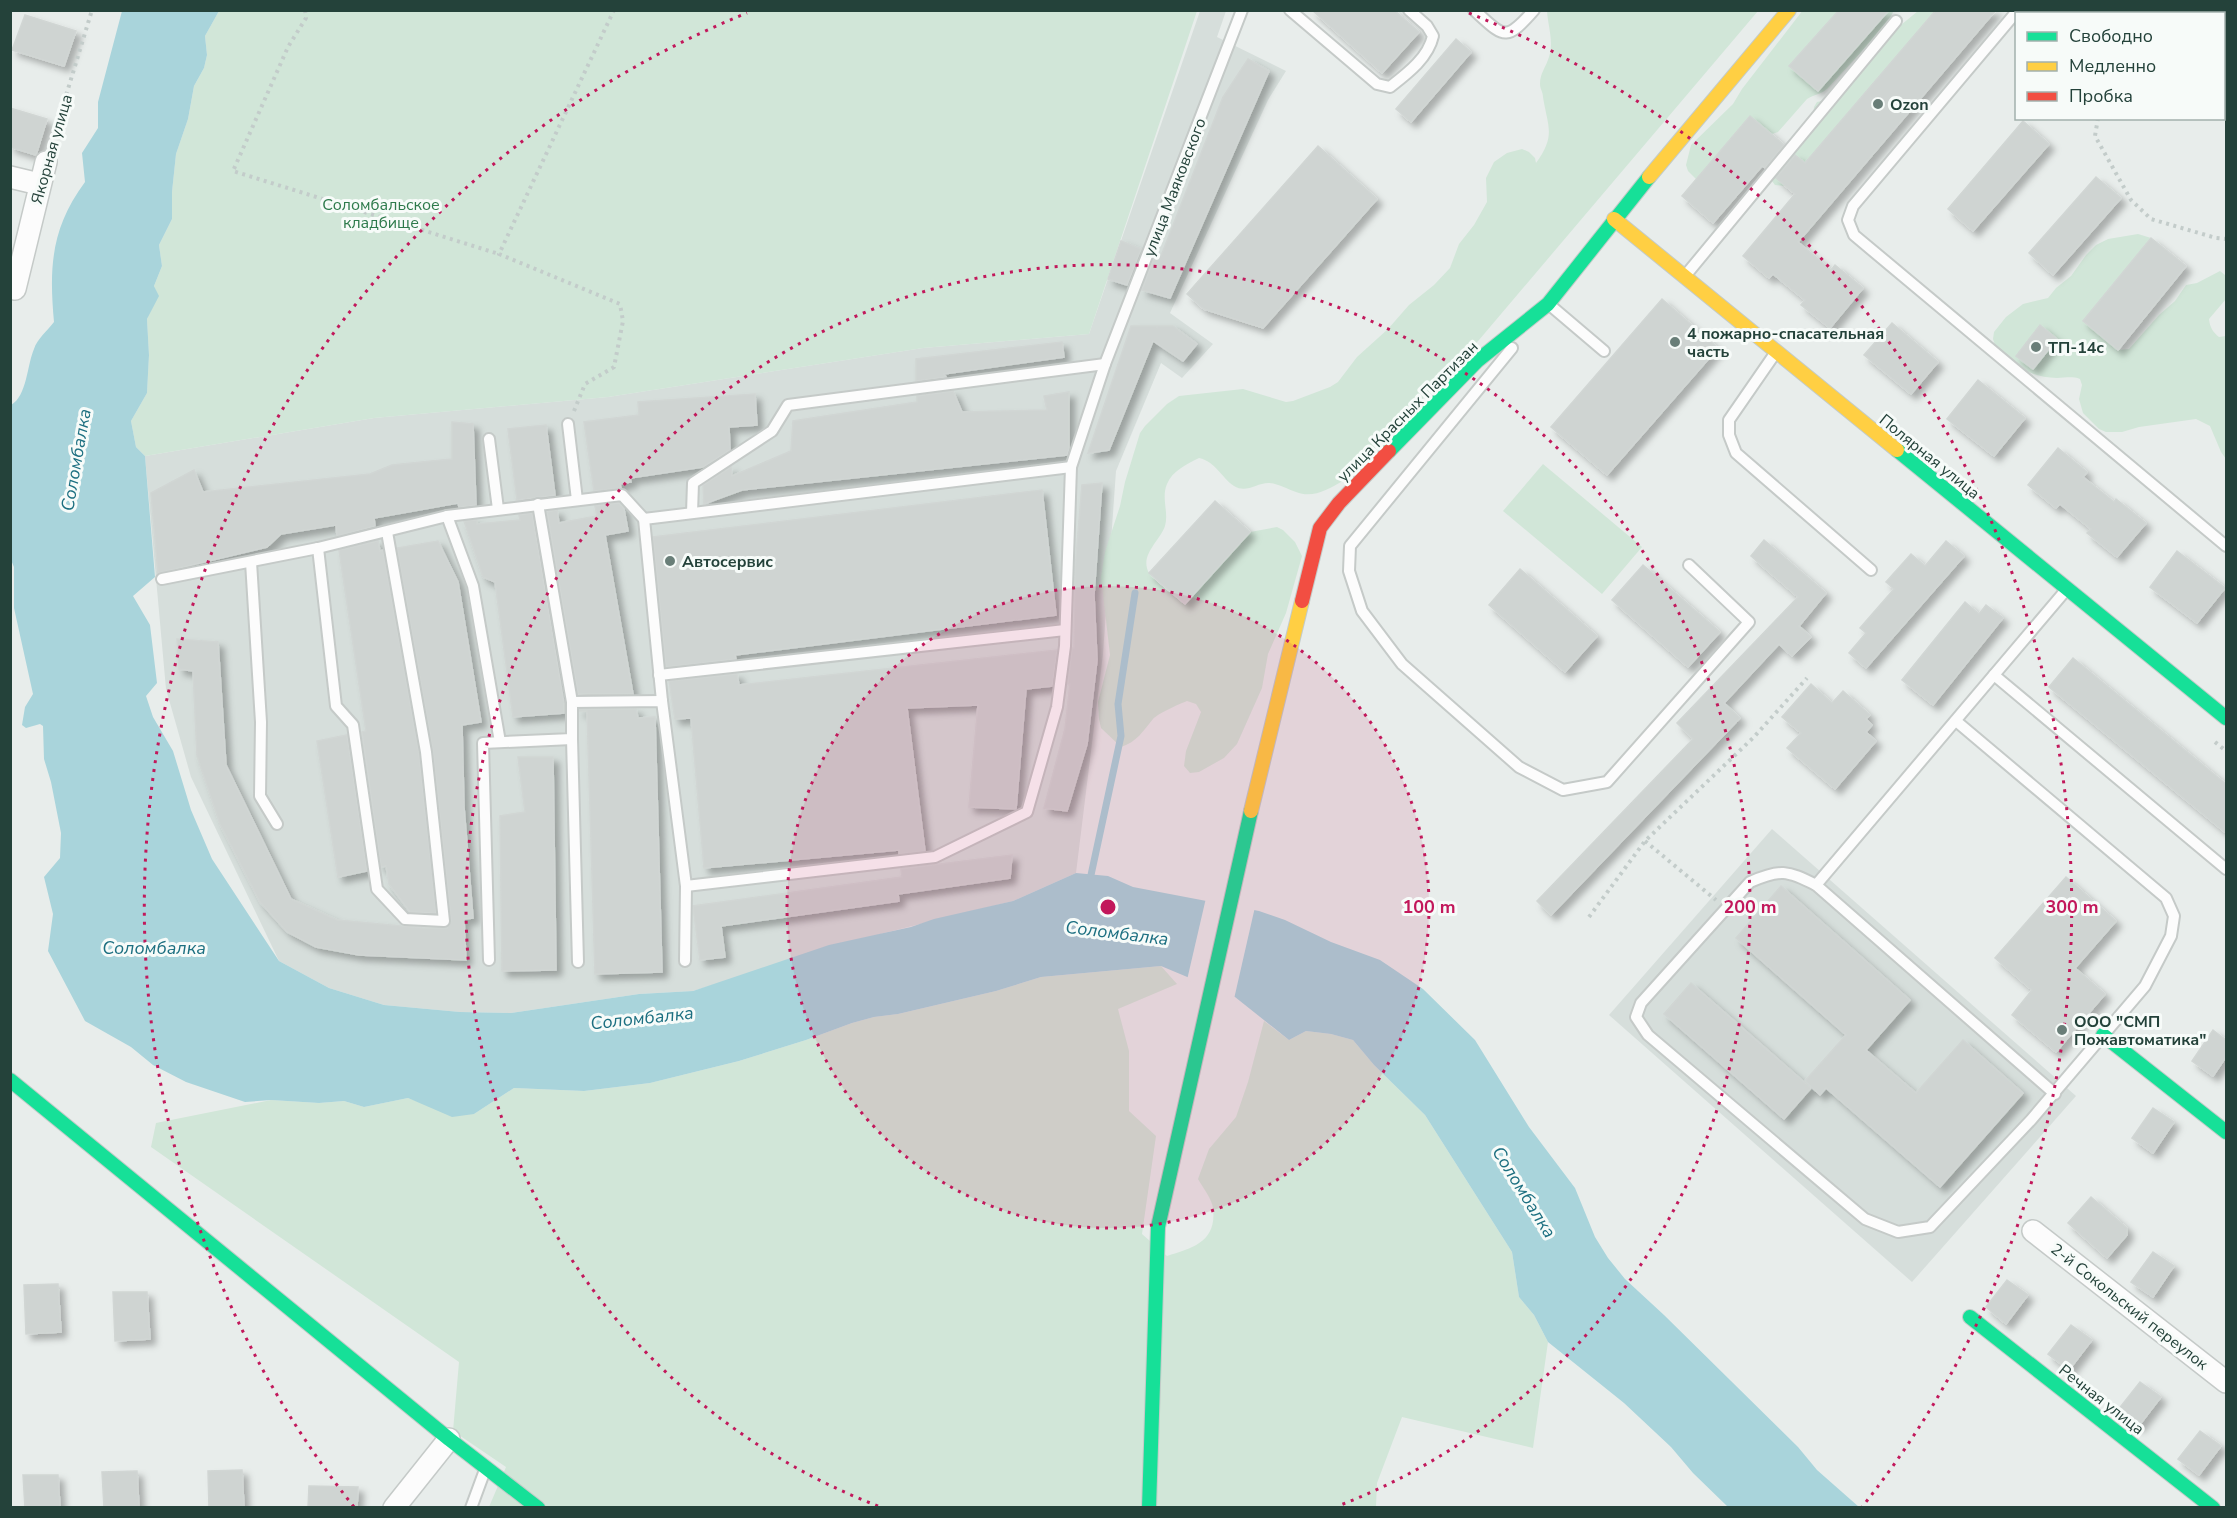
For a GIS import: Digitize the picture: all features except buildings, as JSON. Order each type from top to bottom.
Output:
[{"type":"street","name":"улица Красных Партизан","points":[[1149,1508],[1158,1227],[1240,857],[1320,528],[1339,503],[1477,361],[1548,303],[1614,219],[1789,10]]},
{"type":"street","name":"Якорная улица","points":[[15,289],[46,162]]},
{"type":"street","points":[[10,177],[39,184]]},
{"type":"street","name":"Полярная улица","points":[[1614,219],[2226,718]]},
{"type":"street","points":[[2103,1035],[2226,1132]]},
{"type":"street","points":[[10,1080],[538,1508]]},
{"type":"street","name":"2-й Сокольский переулок","points":[[2033,1231],[2226,1382]]},
{"type":"street","name":"Речная улица","points":[[1970,1317],[2213,1508]]},
{"type":"street","points":[[394,1508],[449,1438]]},
{"type":"lane","name":"улица Маяковского","points":[[686,886],[935,857],[1028,812],[1058,707],[1065,630],[1071,467],[1105,364],[1242,10]]},
{"type":"lane","points":[[1290,10],[1377,84],[1390,87],[1406,75],[1430,48],[1433,36],[1427,26],[1409,10]]},
{"type":"lane","points":[[1474,10],[1498,32],[1508,34],[1516,31],[1534,10]]},
{"type":"lane","points":[[2015,14],[1854,206],[1848,220],[1854,235],[2226,546]]},
{"type":"lane","points":[[1685,277],[1896,21]]},
{"type":"lane","points":[[1604,351],[1548,303],[1350,546],[1349,571],[1362,611],[1402,664],[1519,767],[1563,790],[1608,782],[1749,622],[1689,565]]},
{"type":"lane","points":[[1776,351],[1729,420],[1729,435],[1736,453],[1871,570]]},
{"type":"lane","points":[[692,513],[693,483],[772,430],[788,405],[1105,364]]},
{"type":"lane","points":[[568,424],[577,500]]},
{"type":"lane","points":[[489,439],[498,509]]},
{"type":"lane","points":[[644,519],[1071,467]]},
{"type":"lane","points":[[162,579],[318,548],[447,516],[622,495],[644,519],[659,675],[686,886],[685,961]]},
{"type":"lane","points":[[538,504],[572,702],[578,962]]},
{"type":"lane","points":[[447,516],[473,586],[500,742]]},
{"type":"lane","points":[[318,548],[336,706],[353,725],[377,889],[405,919],[444,921],[426,752],[387,532]]},
{"type":"lane","points":[[251,562],[261,722],[260,796],[277,824]]},
{"type":"lane","points":[[1816,885],[2067,590]]},
{"type":"lane","points":[[659,675],[1065,630]]},
{"type":"lane","points":[[1995,675],[2226,869]]},
{"type":"lane","points":[[572,702],[662,701]]},
{"type":"lane","points":[[1956,721],[2166,898],[2174,916],[2171,936],[2145,986],[2055,1094],[1930,1227],[1898,1232],[1865,1219],[1648,1035],[1636,1017],[1641,1003],[1750,882],[1772,872],[1796,874],[1816,885],[2055,1094]]},
{"type":"lane","points":[[489,960],[483,743],[572,739]]},
{"type":"lane","points":[[471,1508],[486,1467]]},
{"type":"path","name":"Якорная улица","points":[[46,162],[92,10]]},
{"type":"path","points":[[305,10],[306,18],[288,46],[233,171],[499,254],[620,304],[623,321],[614,367],[585,384],[568,424]]},
{"type":"path","points":[[499,254],[614,10]]},
{"type":"path","points":[[2098,120],[2095,136],[2131,200],[2144,213],[2151,219],[2226,239]]},
{"type":"path","points":[[1589,917],[1645,841],[1754,736],[1807,678]]},
{"type":"path","points":[[1645,841],[1726,909]]},
{"type":"shaded area","points":[[1200,11],[1226,11],[1217,37],[1286,71],[1268,100],[1170,313],[1213,344],[1182,378],[1161,363],[1116,471],[1103,654],[1076,873],[1013,901],[884,933],[693,991],[639,994],[511,1013],[460,1012],[384,1005],[329,988],[279,961],[191,777],[166,689],[145,456],[374,418],[608,397],[923,348],[1089,334]]},
{"type":"shaded area","points":[[1772,829],[2076,1096],[1912,1282],[1609,1015]]},
{"type":"green space","points":[[1803,10],[1893,12],[1888,23],[1828,88],[1807,99],[1778,132],[1772,134],[1750,116],[1697,180],[1688,171],[1686,165],[1691,145],[1733,104]]},
{"type":"green space","name":"Соломбальское кладбище","points":[[219,11],[1197,11],[1089,334],[923,348],[608,397],[374,418],[145,456],[136,447],[131,421],[147,393],[149,355],[147,319],[158,296],[154,286],[162,266],[159,245],[172,219],[176,154],[188,119],[194,86],[204,68],[207,55],[205,36]]},
{"type":"green space","points":[[1547,11],[1758,11],[1479,340],[1343,481],[1314,494],[1302,494],[1270,483],[1243,489],[1234,486],[1214,466],[1199,458],[1172,475],[1165,489],[1165,526],[1148,554],[1147,566],[1149,573],[1156,581],[1184,604],[1250,532],[1277,527],[1295,542],[1302,556],[1286,613],[1268,654],[1262,688],[1237,744],[1224,758],[1199,772],[1190,773],[1184,766],[1186,751],[1201,712],[1196,704],[1187,701],[1153,719],[1136,739],[1121,747],[1101,728],[1099,719],[1098,702],[1110,655],[1101,577],[1105,552],[1140,433],[1167,404],[1179,396],[1243,389],[1286,402],[1330,387],[1338,382],[1357,357],[1388,329],[1409,305],[1434,285],[1450,268],[1459,244],[1474,225],[1487,202],[1486,178],[1494,162],[1507,153],[1522,149],[1535,158],[1536,163],[1546,145],[1549,131],[1540,84],[1550,51],[1551,40]]},
{"type":"green space","points":[[1918,11],[1936,11],[1785,186],[1775,185],[1768,176],[1813,117],[1817,102],[1826,100],[1890,34]]},
{"type":"green space","points":[[2138,234],[2151,238],[2083,321],[2118,350],[2129,349],[2159,315],[2175,301],[2186,285],[2197,283],[2220,271],[2225,275],[2226,299],[2209,319],[2211,327],[2219,337],[2226,336],[2226,459],[2210,426],[2196,419],[2139,427],[2122,432],[2106,432],[2099,429],[2083,413],[2079,399],[2082,385],[2080,379],[2047,377],[2030,373],[2008,359],[1995,345],[1994,332],[2006,317],[2023,304],[2048,298],[2071,276],[2096,245],[2108,239]]},
{"type":"green space","points":[[1543,464],[1642,547],[1602,594],[1503,511]]},
{"type":"green space","points":[[1161,966],[1177,984],[1118,1009],[1129,1051],[1129,1111],[1156,1136],[1142,1234],[1167,1256],[1194,1246],[1207,1236],[1211,1229],[1213,1208],[1198,1179],[1209,1149],[1236,1117],[1264,1021],[1289,1040],[1306,1031],[1353,1040],[1374,1065],[1425,1115],[1512,1252],[1519,1297],[1534,1315],[1548,1342],[1533,1448],[1402,1417],[1377,1483],[1376,1507],[489,1507],[506,1467],[453,1431],[459,1362],[151,1147],[156,1123],[271,1100],[319,1103],[344,1101],[364,1107],[408,1098],[430,1106],[474,1114],[514,1088],[584,1091],[650,1083],[739,1061],[874,1017],[898,1014],[996,991],[1041,977]]},
{"type":"water","name":"Соломбалка","points":[[122,11],[219,11],[205,36],[207,55],[204,68],[194,86],[188,119],[176,154],[172,219],[159,245],[162,266],[154,286],[159,296],[147,319],[149,355],[147,393],[131,421],[136,447],[145,456],[155,577],[133,596],[150,625],[157,683],[146,696],[153,717],[173,751],[191,810],[212,859],[279,961],[329,988],[384,1005],[460,1012],[511,1013],[639,994],[693,991],[829,945],[1013,901],[1076,873],[1108,876],[1133,887],[1259,911],[1380,960],[1423,989],[1475,1040],[1529,1127],[1575,1188],[1595,1237],[1625,1279],[1798,1447],[1817,1470],[1859,1507],[1728,1507],[1693,1473],[1671,1447],[1624,1403],[1548,1342],[1534,1315],[1519,1297],[1512,1252],[1425,1115],[1374,1065],[1353,1040],[1306,1031],[1289,1040],[1235,997],[1161,966],[1041,977],[996,991],[898,1014],[874,1017],[739,1061],[650,1083],[584,1091],[514,1088],[474,1114],[452,1117],[408,1098],[364,1107],[344,1101],[245,1102],[186,1082],[153,1065],[131,1047],[85,1021],[48,951],[53,914],[44,877],[60,858],[61,833],[44,759],[43,726],[40,724],[26,728],[22,725],[25,707],[33,694],[14,608],[14,567],[11,560],[11,405],[23,388],[35,345],[54,322],[52,283],[55,249],[65,216],[85,182],[82,153],[98,128],[98,102]]},
{"type":"pier","points":[[1206,898],[1255,907],[1234,999],[1187,980]]},
{"type":"waterway","points":[[1091,875],[1121,736],[1118,704],[1135,593]]},
{"type":"traffic: fast","points":[[1389,451],[1477,361],[1548,304],[1649,177]]},
{"type":"traffic: fast","points":[[1897,450],[2226,718]]},
{"type":"traffic: fast","points":[[1149,1508],[1158,1227],[1251,811]]},
{"type":"traffic: fast","points":[[2103,1035],[2226,1132]]},
{"type":"traffic: fast","points":[[10,1080],[449,1439],[538,1508]]},
{"type":"traffic: fast","points":[[1970,1317],[2213,1508]]},
{"type":"traffic: slow","points":[[1649,177],[1789,10]]},
{"type":"traffic: slow","points":[[1614,219],[1897,450]]},
{"type":"traffic: slow","points":[[1251,811],[1302,601]]},
{"type":"traffic: jam","points":[[1302,601],[1320,528],[1339,503],[1389,451]]},
{"type":"place","name":"Ozon","points":[[1878,104]]},
{"type":"place","name":"4 пожарно-спасательная часть","points":[[1675,342]]},
{"type":"place","name":"ТП-14с","points":[[2036,347]]},
{"type":"place","name":"Автосервис","points":[[670,561]]},
{"type":"place","name":"ООО \"СМП Пожавтоматика\"","points":[[2062,1030]]}]
